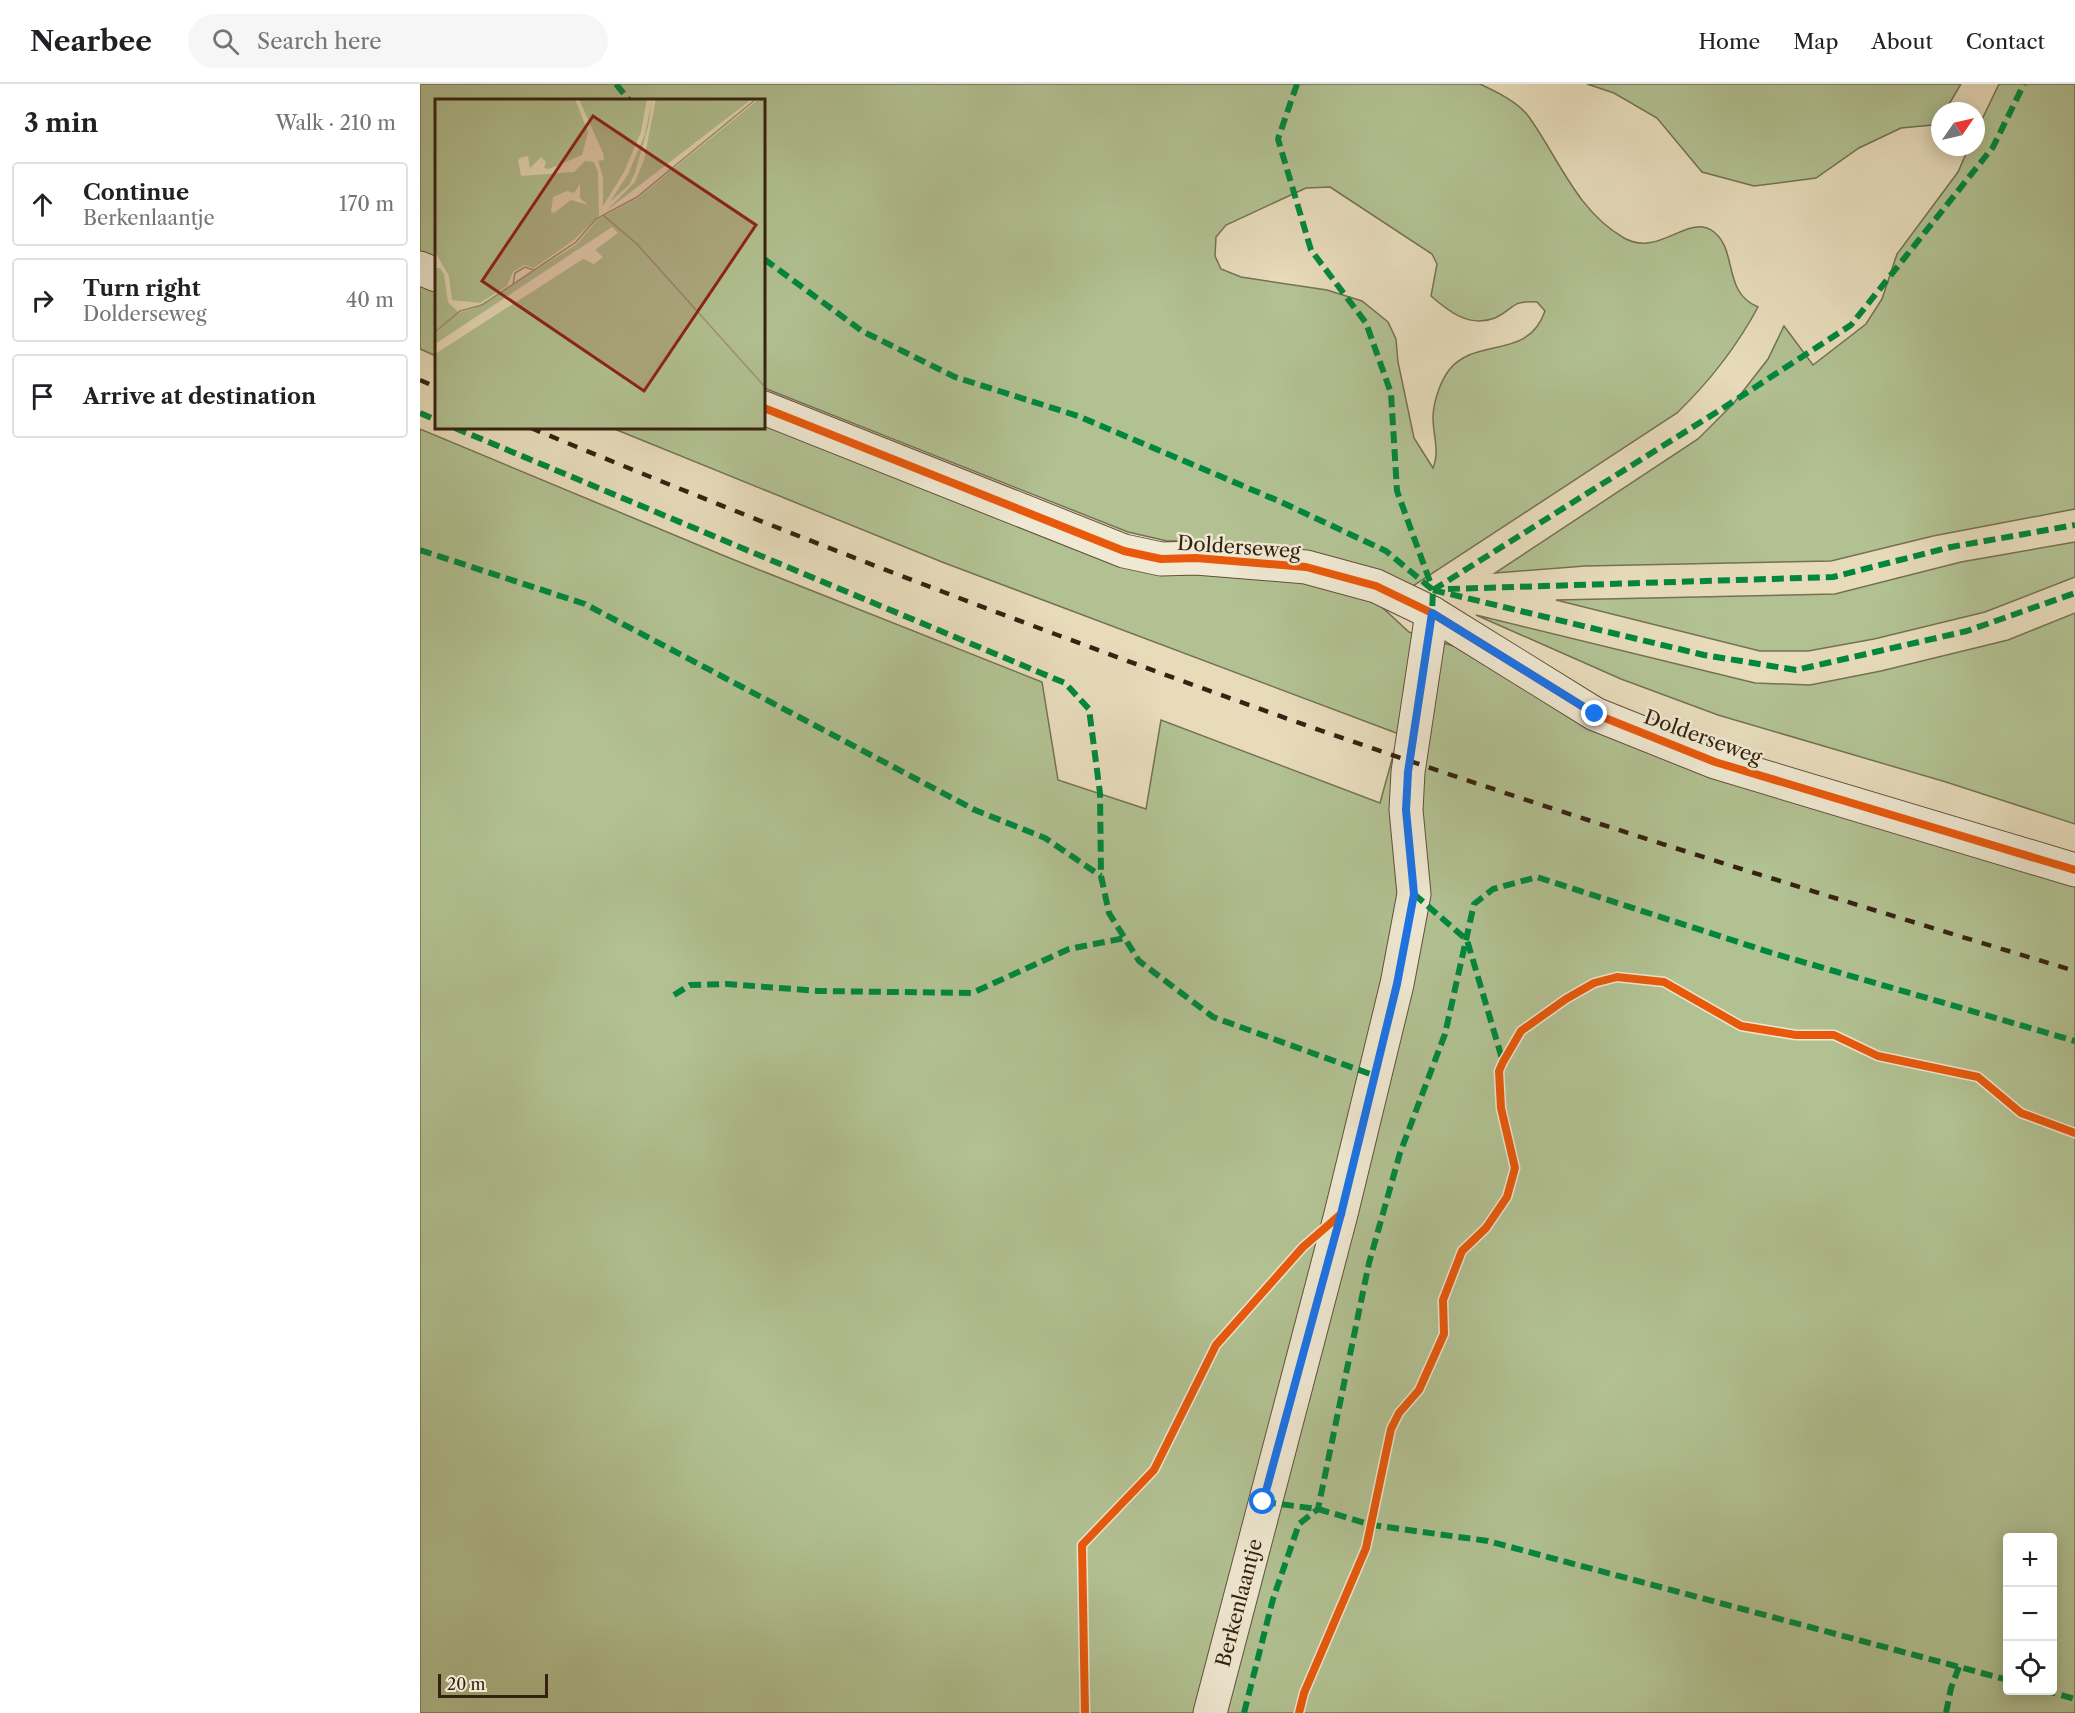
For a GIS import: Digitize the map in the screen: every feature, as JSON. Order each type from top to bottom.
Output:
[{"type":"street","points":[[420,268],[435,275]]},
{"type":"street","name":"Dolderseweg","points":[[765,408],[1124,551],[1161,559],[1196,558],[1306,567],[1376,586],[1432,613],[1595,714],[1715,762],[2075,870]]},
{"type":"street","name":"Berkenlaantje","points":[[1210,1713],[1341,1214],[1397,984],[1414,894],[1406,810],[1408,772],[1432,613]]},
{"type":"green space","points":[[420,84],[1480,84],[1507,98],[1529,117],[1581,199],[1608,227],[1624,238],[1637,243],[1661,240],[1694,227],[1704,227],[1714,232],[1726,250],[1739,292],[1758,307],[1722,363],[1677,413],[1413,586],[1199,541],[1167,541],[1128,532],[765,388],[765,99],[435,99],[435,259],[420,252]],"holes":[[[1330,187],[1432,254],[1437,264],[1431,296],[1460,316],[1485,321],[1501,315],[1522,302],[1537,302],[1545,311],[1537,326],[1527,337],[1514,343],[1473,353],[1460,360],[1449,370],[1434,406],[1436,455],[1433,468],[1414,438],[1398,362],[1396,339],[1388,322],[1362,301],[1327,290],[1241,277],[1221,269],[1215,256],[1216,237],[1226,225],[1306,188]]]},
{"type":"green space","points":[[1587,84],[1961,84],[1950,102],[1931,102],[1931,125],[1901,128],[1859,148],[1816,178],[1754,186],[1702,172],[1657,118],[1614,93]]},
{"type":"green space","points":[[1999,84],[2075,84],[2075,509],[1933,536],[1831,561],[1585,566],[1495,573],[1698,439],[1733,404],[1768,359],[1784,326],[1813,365],[1866,324],[1882,299],[1897,254],[1958,172],[1965,156],[1985,156],[1985,113]]},
{"type":"green space","points":[[420,277],[435,284],[435,356],[420,349]]},
{"type":"green space","points":[[765,420],[1116,565],[1154,574],[1198,573],[1306,579],[1372,598],[1409,632],[1463,649],[2075,881],[2075,1713],[420,1713],[420,429],[727,557],[1042,682],[1058,780],[1146,809],[1161,720],[1380,803],[1399,734],[942,562],[614,429],[765,429]]},
{"type":"green space","points":[[2075,542],[2075,577],[1985,612],[1874,639],[1808,651],[1760,651],[1556,600],[1835,594],[1961,562]]},
{"type":"green space","points":[[2075,613],[2075,824],[1946,782],[1718,715],[1621,679],[1476,615],[1755,683],[1810,685],[1881,671],[2008,640]]},
{"type":"railway","points":[[420,380],[435,387]]},
{"type":"railway","points":[[533,429],[909,579],[1291,720],[1681,850],[2075,971]]},
{"type":"marked path","points":[[616,84],[628,99]]},
{"type":"marked path","points":[[1297,84],[1278,139],[1311,250],[1366,323],[1391,393],[1397,491],[1433,590]]},
{"type":"marked path","points":[[1433,590],[1851,325],[1993,147],[2024,84]]},
{"type":"marked path","points":[[765,260],[862,331],[955,377],[1078,416],[1281,502],[1386,551],[1433,590],[1432,613]]},
{"type":"marked path","points":[[420,413],[435,420]]},
{"type":"marked path","points":[[457,429],[1065,683],[1089,709],[1100,793],[1101,876],[1109,913],[1139,961],[1213,1017],[1373,1075]]},
{"type":"marked path","points":[[1448,589],[1833,577],[1951,547],[2075,525]]},
{"type":"marked path","points":[[420,550],[585,604],[975,810],[1045,838],[1101,876]]},
{"type":"marked path","points":[[1433,590],[1704,655],[1796,670],[1967,631],[2075,593]]},
{"type":"marked path","points":[[1244,1713],[1273,1599],[1299,1524],[1318,1509],[1369,1263],[1400,1153],[1445,1034],[1474,904],[1493,889],[1537,877],[1772,953],[2075,1041]]},
{"type":"marked path","points":[[1414,894],[1467,940],[1503,1062]]},
{"type":"marked path","points":[[674,995],[690,985],[727,984],[819,991],[972,993],[1069,949],[1125,938]]},
{"type":"marked path","points":[[1264,1502],[1318,1509],[1372,1525],[1488,1541],[2003,1679]]},
{"type":"marked path","points":[[1946,1713],[1951,1688],[1959,1667]]},
{"type":"marked path","points":[[2057,1694],[2075,1699]]},
{"type":"cycle path","points":[[765,408],[1124,551],[1161,559],[1196,558],[1306,567],[1376,586],[1432,613],[1595,714],[1715,762],[2075,870]]},
{"type":"cycle path","points":[[1299,1713],[1304,1693],[1366,1548],[1391,1429],[1399,1413],[1419,1390],[1444,1334],[1443,1300],[1462,1251],[1486,1228],[1507,1197],[1515,1168],[1501,1108],[1499,1071],[1521,1031],[1566,999],[1594,983],[1617,977],[1664,982],[1741,1026],[1796,1035],[1834,1035],[1878,1056],[1978,1077],[2021,1113],[2075,1133]]},
{"type":"cycle path","points":[[1085,1713],[1082,1545],[1154,1470],[1216,1345],[1303,1247],[1341,1214]]},
{"type":"route","points":[[1263,1502],[1341,1214],[1397,984],[1414,894],[1406,810],[1408,772],[1432,613],[1595,714]]}]
